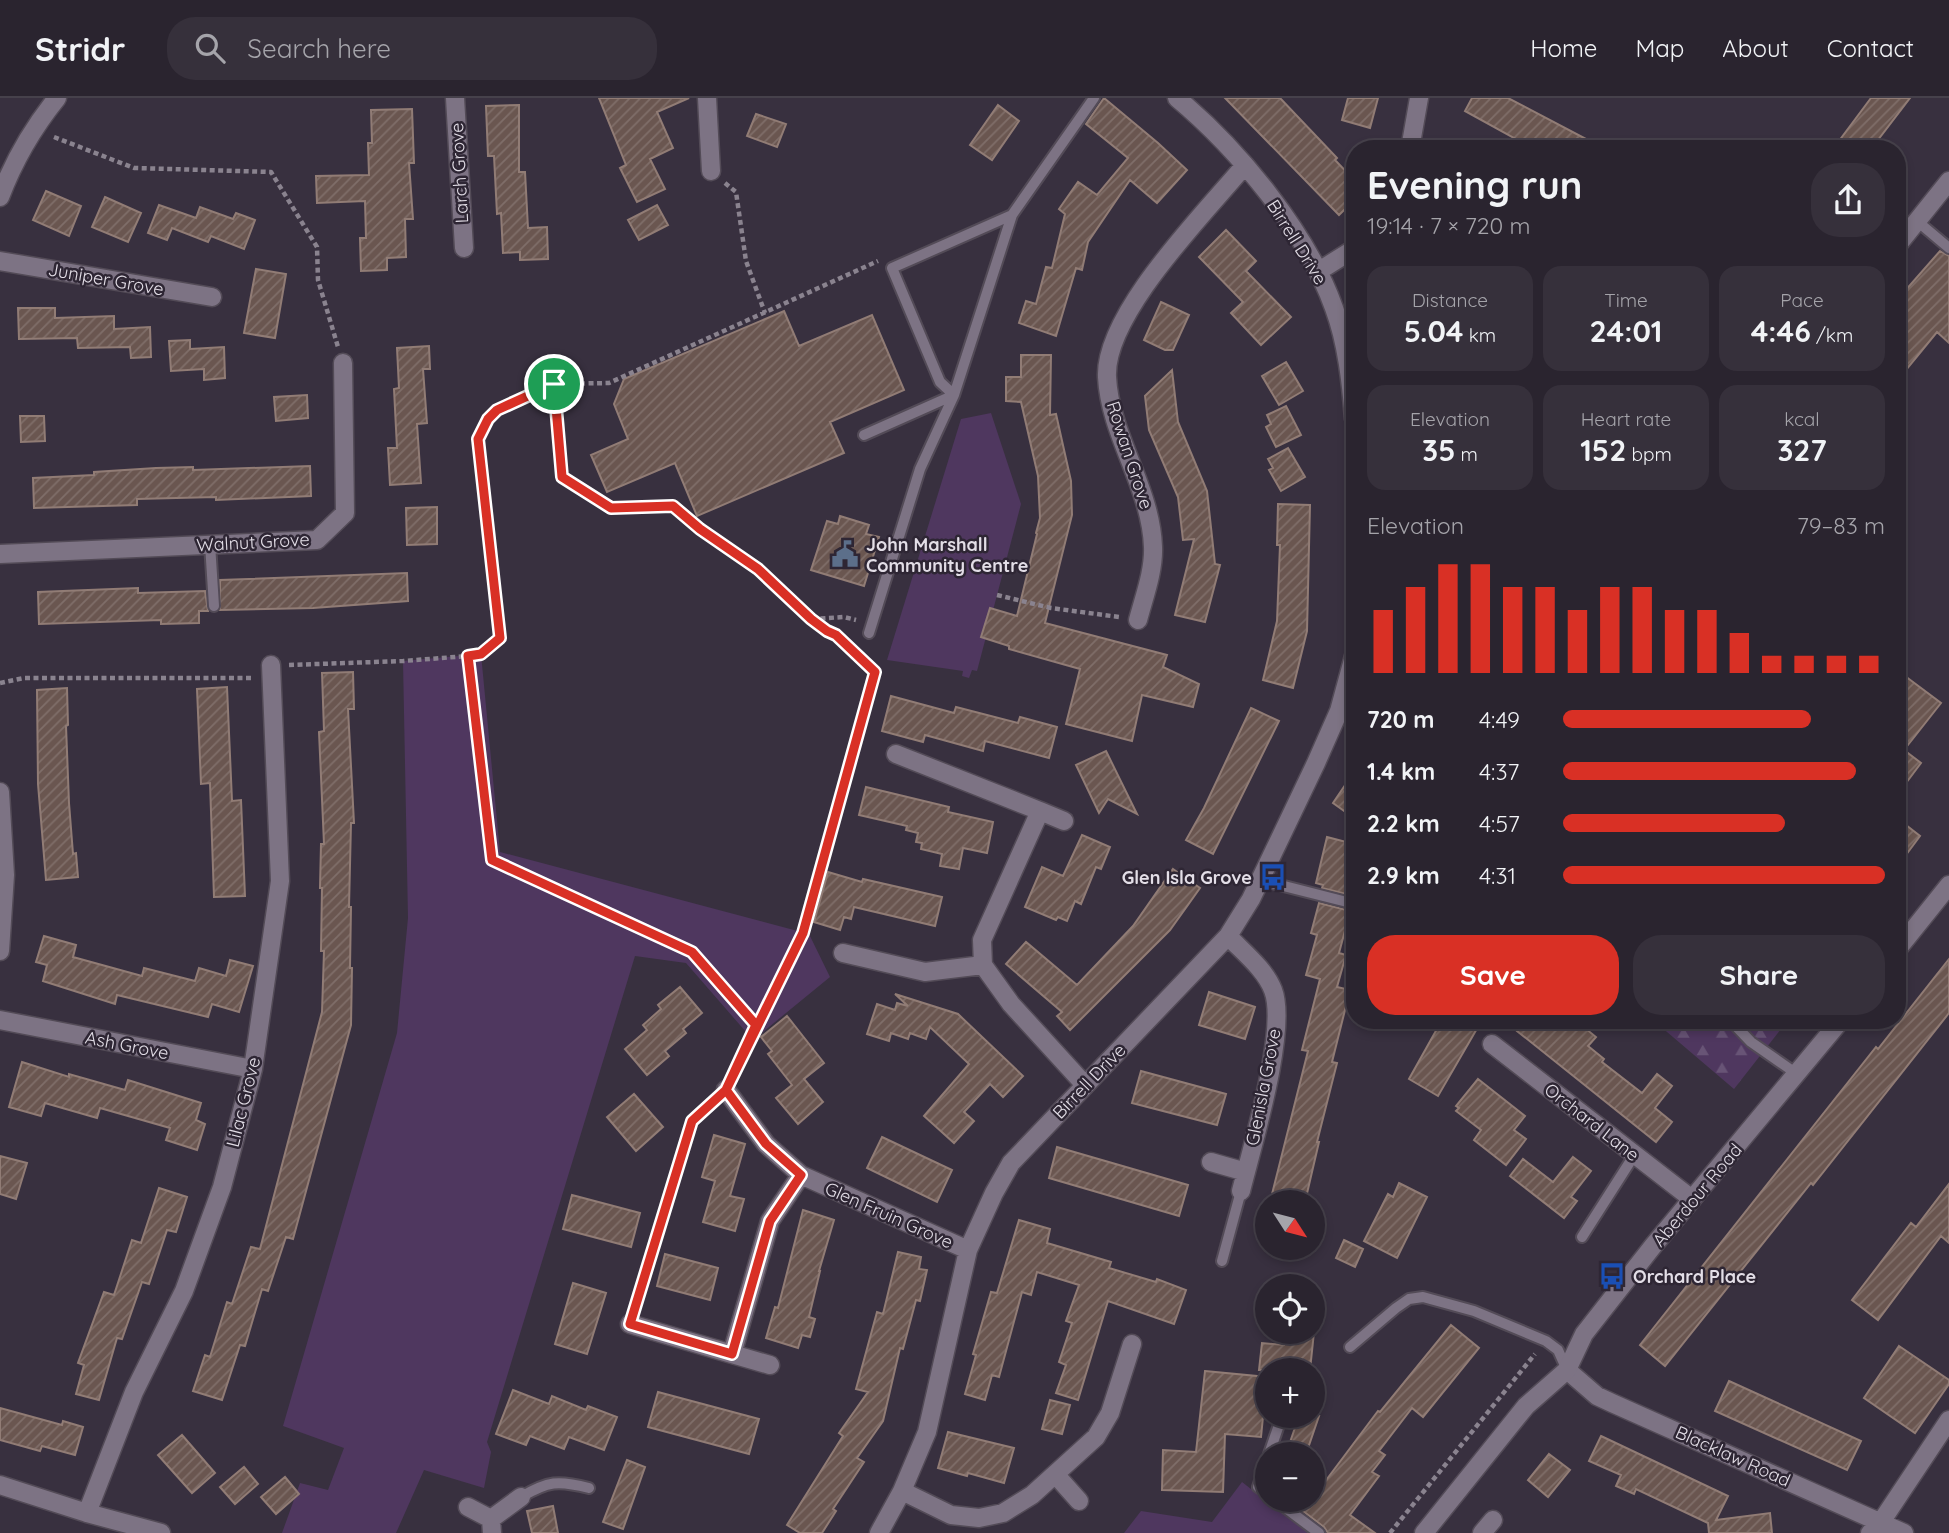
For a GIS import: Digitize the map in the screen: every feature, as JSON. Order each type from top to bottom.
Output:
[{"type":"street","points":[[0,197],[11,168],[33,129],[57,98]]},
{"type":"street","name":"Larch Grove","points":[[455,98],[464,248]]},
{"type":"street","points":[[707,98],[711,171]]},
{"type":"street","name":"Birrell Drive","points":[[1177,98],[1204,120],[1245,165],[1287,220],[1319,271],[1335,309],[1346,358]]},
{"type":"street","points":[[1412,140],[1419,98]]},
{"type":"street","name":"Rowan Grove","points":[[1138,620],[1153,549],[1143,492],[1112,403],[1107,375],[1112,347],[1126,313],[1146,283],[1245,165]]},
{"type":"street","points":[[1906,235],[1948,184]]},
{"type":"street","points":[[1319,271],[1346,254]]},
{"type":"street","name":"Juniper Grove","points":[[0,261],[212,297]]},
{"type":"street","name":"Walnut Grove","points":[[0,554],[317,540],[345,513],[344,363]]},
{"type":"street","name":"Lilac Grove","points":[[87,1513],[134,1392],[184,1291],[222,1187],[253,1069],[280,881],[271,672]]},
{"type":"street","name":"Birrell Drive","points":[[878,1533],[902,1491],[927,1432],[968,1250],[994,1193],[1011,1163],[1228,936],[1260,880],[1339,711],[1346,685]]},
{"type":"street","points":[[896,754],[1064,821]]},
{"type":"street","points":[[0,792],[5,875],[0,951]]},
{"type":"street","points":[[1040,811],[982,940],[983,965],[1011,1004],[1085,1085]]},
{"type":"street","points":[[1906,939],[1949,885]]},
{"type":"street","name":"Glenisla Grove","points":[[1228,936],[1264,974],[1277,1004],[1267,1087],[1241,1191]]},
{"type":"street","points":[[843,953],[925,972],[983,965]]},
{"type":"street","name":"Ash Grove","points":[[0,1020],[253,1069]]},
{"type":"street","name":"Aberdour Road","points":[[1424,1533],[1526,1406],[1567,1370],[1584,1334],[1834,1029]]},
{"type":"street","name":"Orchard Lane","points":[[1492,1044],[1692,1199]]},
{"type":"street","name":"Glen Fruin Grove","points":[[726,1090],[766,1144],[801,1175],[968,1250]]},
{"type":"street","name":"Glenisla Grove","points":[[1211,1162],[1246,1172]]},
{"type":"street","points":[[732,1354],[770,1221],[801,1175]]},
{"type":"street","points":[[630,1324],[770,1365]]},
{"type":"street","points":[[902,1491],[951,1515],[979,1518],[1003,1513],[1032,1494],[1096,1437],[1111,1413],[1132,1344]]},
{"type":"street","name":"Blacklaw Road","points":[[1567,1370],[1597,1396],[1876,1527],[1904,1533]]},
{"type":"street","points":[[1876,1527],[1949,1420]]},
{"type":"street","points":[[1055,1474],[1079,1501]]},
{"type":"street","points":[[0,1485],[161,1533]]},
{"type":"street","points":[[468,1507],[492,1526],[521,1497]]},
{"type":"lane","points":[[871,629],[920,469],[954,395],[1012,215],[1094,98]]},
{"type":"lane","points":[[954,395],[940,382],[892,268],[1012,215]]},
{"type":"lane","points":[[1917,221],[1949,248]]},
{"type":"lane","points":[[864,435],[954,395]]},
{"type":"lane","points":[[211,544],[214,606]]},
{"type":"lane","points":[[1260,880],[1346,902]]},
{"type":"lane","points":[[1739,1029],[1751,1042],[1797,1074]]},
{"type":"lane","points":[[1582,1237],[1634,1154]]},
{"type":"lane","points":[[1222,1261],[1241,1191]]},
{"type":"lane","points":[[1350,1346],[1409,1299],[1423,1297],[1474,1311],[1546,1341],[1558,1350],[1567,1370]]},
{"type":"lane","points":[[521,1497],[542,1485],[568,1482],[589,1488]]},
{"type":"lane","points":[[1291,1512],[1319,1533]]},
{"type":"path","points":[[33,129],[134,168],[271,172],[317,247],[318,280],[344,363]]},
{"type":"path","points":[[736,192],[746,261],[765,313]]},
{"type":"path","points":[[0,683],[24,678],[271,672],[481,654],[500,638],[478,439],[488,419],[497,410],[554,384],[609,383],[861,271],[887,256]]},
{"type":"path","points":[[554,384],[562,477],[611,508],[673,506],[700,529],[758,569],[811,619],[836,635],[875,672],[803,933],[726,1090],[692,1121],[630,1324]]},
{"type":"path","points":[[997,596],[1051,608],[1138,620]]},
{"type":"path","points":[[811,619],[844,617],[871,629]]},
{"type":"path","points":[[468,656],[492,860],[692,952],[756,1025]]},
{"type":"path","points":[[1390,1533],[1546,1341]]},
{"type":"green space","points":[[991,413],[1021,504],[977,671],[972,670],[969,678],[962,676],[963,671],[887,660],[961,419]]},
{"type":"green space","points":[[481,654],[500,852],[809,934],[830,977],[753,1040],[686,963],[635,956],[487,1442],[491,1452],[484,1488],[424,1470],[396,1533],[282,1533],[300,1483],[328,1490],[344,1448],[283,1426],[397,1033],[408,918],[403,661]]},
{"type":"green space","points":[[1664,1029],[1781,1029],[1734,1089]]},
{"type":"green space","points":[[1242,1482],[1255,1492],[1255,1512],[1281,1512],[1308,1533],[1124,1533],[1141,1511],[1212,1522]]},
{"type":"building","points":[[599,98],[689,98],[657,112],[673,148],[650,159],[665,189],[637,202],[620,168],[626,165]]},
{"type":"building","points":[[1104,98],[1187,170],[1157,203],[1130,180],[1088,242],[1082,270],[1076,268],[1056,336],[1019,323],[1026,301],[1036,304],[1046,267],[1052,268],[1065,214],[1059,209],[1078,182],[1097,195],[1128,158],[1086,124]]},
{"type":"building","points":[[1225,98],[1280,98],[1337,158],[1335,160],[1346,172],[1346,208],[1339,215]]},
{"type":"building","points":[[1348,98],[1378,98],[1370,128],[1342,120]]},
{"type":"building","points":[[1472,98],[1508,98],[1588,140],[1518,140],[1465,111]]},
{"type":"building","points":[[1871,98],[1910,98],[1878,140],[1840,140]]},
{"type":"building","points":[[519,105],[519,172],[525,172],[528,228],[547,227],[548,259],[520,260],[520,252],[503,253],[501,213],[497,214],[494,156],[488,156],[486,106]]},
{"type":"building","points":[[998,105],[1019,121],[992,160],[970,145]]},
{"type":"building","points":[[412,109],[414,163],[409,163],[413,219],[405,219],[406,257],[387,258],[387,270],[361,271],[360,238],[366,238],[365,201],[317,203],[316,176],[369,175],[371,110]]},
{"type":"building","points":[[756,114],[786,124],[777,147],[747,136]]},
{"type":"building","points":[[46,191],[81,206],[69,236],[33,220]]},
{"type":"building","points":[[105,197],[141,213],[128,242],[92,227]]},
{"type":"building","points":[[159,205],[196,218],[200,207],[233,219],[236,213],[255,220],[244,249],[211,236],[208,242],[172,228],[167,240],[148,233]]},
{"type":"building","points":[[657,205],[668,225],[639,240],[628,220]]},
{"type":"building","points":[[1226,230],[1256,261],[1246,271],[1291,317],[1261,345],[1231,313],[1243,302],[1199,257]]},
{"type":"building","points":[[1940,251],[1949,256],[1949,343],[1937,332],[1906,370],[1906,290]]},
{"type":"building","points":[[256,269],[286,274],[275,338],[244,333]]},
{"type":"building","points":[[1161,302],[1189,315],[1173,350],[1165,350],[1144,340]]},
{"type":"building","points":[[18,308],[55,308],[55,318],[114,316],[114,329],[150,327],[151,357],[131,358],[130,347],[78,348],[77,338],[19,339]]},
{"type":"building","points":[[784,311],[799,346],[872,315],[904,390],[830,422],[844,453],[697,516],[675,463],[607,492],[591,455],[628,439],[614,404],[624,379]]},
{"type":"building","points":[[190,340],[190,349],[224,347],[225,378],[204,380],[204,369],[171,371],[169,341]]},
{"type":"building","points":[[429,346],[430,369],[423,369],[427,423],[417,424],[421,483],[390,485],[388,448],[397,448],[394,389],[399,388],[397,348]]},
{"type":"building","points":[[1021,355],[1051,355],[1050,415],[1056,414],[1071,481],[1072,515],[1045,623],[1167,655],[1163,667],[1199,684],[1193,707],[1142,695],[1132,741],[1066,724],[1080,669],[1009,649],[1009,646],[981,637],[990,608],[1017,616],[1040,518],[1038,476],[1021,402],[1006,401],[1006,377],[1021,377]]},
{"type":"building","points":[[1286,362],[1303,391],[1279,405],[1262,376]]},
{"type":"building","points":[[1172,370],[1178,422],[1207,491],[1215,564],[1220,565],[1205,622],[1175,615],[1194,539],[1183,540],[1178,497],[1149,430],[1145,396]]},
{"type":"building","points":[[307,395],[308,418],[276,421],[274,397]]},
{"type":"building","points":[[1286,406],[1301,435],[1276,447],[1266,427],[1271,424],[1267,415]]},
{"type":"building","points":[[20,416],[44,416],[45,441],[21,442]]},
{"type":"building","points":[[1288,448],[1305,477],[1281,491],[1269,470],[1273,468],[1268,459]]},
{"type":"building","points":[[310,466],[311,496],[216,500],[216,497],[137,499],[137,505],[34,508],[33,478],[156,468],[193,467],[193,470]]},
{"type":"building","points":[[1278,504],[1310,505],[1307,631],[1293,688],[1263,680],[1277,621],[1280,545],[1277,545]]},
{"type":"building","points":[[437,507],[437,544],[407,545],[406,508]]},
{"type":"building","name":"John Marshall Community Centre","points":[[840,516],[869,525],[866,534],[879,537],[864,586],[811,570],[827,521],[838,524]]},
{"type":"building","points":[[407,573],[408,601],[313,608],[220,610],[220,580]]},
{"type":"building","points":[[138,588],[138,593],[205,591],[208,611],[199,611],[199,623],[161,624],[161,620],[39,624],[38,592]]},
{"type":"building","points":[[353,672],[354,709],[348,709],[354,823],[351,823],[349,907],[351,1025],[293,1239],[286,1237],[268,1291],[262,1289],[245,1346],[240,1345],[222,1400],[193,1391],[205,1355],[210,1357],[227,1302],[232,1304],[251,1247],[260,1249],[322,1012],[324,951],[321,951],[320,888],[321,844],[324,844],[319,732],[324,731],[322,673]]},
{"type":"building","points":[[1906,677],[1941,703],[1906,747]]},
{"type":"building","points":[[227,687],[232,801],[241,800],[245,896],[214,897],[210,783],[201,784],[197,689]]},
{"type":"building","points":[[67,688],[69,803],[73,854],[76,853],[78,877],[46,880],[38,784],[37,690]]},
{"type":"building","points":[[891,696],[954,713],[956,707],[1018,723],[1020,717],[1057,727],[1049,758],[985,741],[983,751],[925,735],[923,742],[882,731]]},
{"type":"building","points":[[1251,708],[1279,721],[1213,854],[1186,840]]},
{"type":"building","points":[[1106,751],[1137,814],[1108,799],[1099,813],[1076,765]]},
{"type":"building","points":[[1906,752],[1921,763],[1906,783]]},
{"type":"building","points":[[1346,784],[1346,812],[1333,803]]},
{"type":"building","points":[[866,787],[949,807],[948,812],[993,822],[987,853],[963,848],[959,869],[940,866],[942,854],[921,849],[922,843],[916,842],[918,833],[906,830],[907,826],[859,815]]},
{"type":"building","points":[[1906,825],[1920,836],[1906,855]]},
{"type":"building","points":[[1082,835],[1110,847],[1101,869],[1096,867],[1081,904],[1075,901],[1067,921],[1058,917],[1056,920],[1025,907],[1042,867],[1063,876]]},
{"type":"building","points":[[1327,837],[1346,842],[1346,894],[1322,888],[1323,885],[1316,883]]},
{"type":"building","points":[[1173,869],[1200,888],[1170,930],[1070,1030],[1057,1016],[1062,1012],[1006,964],[1026,942],[1077,985],[1133,926]]},
{"type":"building","points":[[828,872],[862,882],[863,879],[942,897],[935,926],[854,907],[851,919],[844,917],[840,930],[814,922]]},
{"type":"building","points":[[1319,903],[1346,910],[1346,927],[1339,953],[1346,955],[1337,987],[1346,989],[1346,1006],[1332,1062],[1337,1063],[1308,1190],[1273,1190],[1308,1051],[1302,1050],[1320,979],[1306,975],[1317,935],[1311,933]]},
{"type":"building","points":[[44,936],[76,945],[73,957],[142,976],[144,968],[195,981],[199,968],[226,976],[230,960],[253,966],[239,1012],[212,1004],[208,1017],[117,995],[115,1004],[43,981],[47,965],[36,962]]},
{"type":"building","points":[[1949,959],[1949,1013],[1665,1366],[1640,1345],[1876,1047],[1878,1049],[1894,1029],[1906,1029],[1906,1014]]},
{"type":"building","points":[[680,987],[702,1013],[683,1029],[686,1033],[665,1051],[669,1056],[647,1075],[625,1049],[647,1030],[643,1025],[661,1009],[658,1005]]},
{"type":"building","points":[[1209,992],[1255,1007],[1245,1039],[1199,1025]]},
{"type":"building","points":[[895,994],[958,1014],[1023,1076],[1003,1097],[990,1084],[964,1112],[974,1121],[954,1143],[924,1116],[969,1064],[930,1027],[926,1039],[910,1033],[908,1039],[891,1033],[889,1041],[867,1034],[877,1004],[895,1010],[897,1003],[908,1006]]},
{"type":"building","points":[[787,1016],[824,1063],[804,1079],[823,1102],[798,1124],[776,1098],[792,1085],[768,1054],[772,1051],[761,1037]]},
{"type":"building","points":[[1437,1029],[1477,1029],[1438,1096],[1409,1079]]},
{"type":"building","points":[[1586,1029],[1596,1037],[1588,1046],[1604,1059],[1602,1062],[1642,1093],[1657,1074],[1672,1086],[1655,1108],[1672,1122],[1656,1142],[1517,1031]]},
{"type":"building","points":[[22,1062],[69,1077],[69,1074],[125,1090],[128,1080],[201,1103],[196,1120],[205,1124],[197,1150],[166,1140],[170,1128],[100,1108],[97,1118],[45,1103],[41,1116],[9,1107]]},
{"type":"building","points":[[1141,1071],[1226,1094],[1217,1125],[1132,1103]]},
{"type":"building","points":[[1478,1079],[1525,1116],[1514,1130],[1526,1139],[1506,1165],[1474,1140],[1481,1130],[1456,1111],[1459,1108],[1456,1106]]},
{"type":"building","points":[[634,1094],[663,1127],[636,1151],[607,1117]]},
{"type":"building","points":[[714,1135],[745,1144],[730,1196],[744,1199],[735,1231],[703,1222],[715,1181],[702,1177]]},
{"type":"building","points":[[882,1137],[952,1170],[937,1202],[867,1168]]},
{"type":"building","points":[[1057,1147],[1188,1185],[1179,1216],[1049,1178]]},
{"type":"building","points":[[0,1156],[27,1163],[16,1199],[0,1194]]},
{"type":"building","points":[[1573,1157],[1591,1171],[1571,1197],[1577,1201],[1564,1218],[1510,1176],[1523,1159],[1553,1182]]},
{"type":"building","points":[[1399,1183],[1427,1197],[1397,1258],[1364,1241],[1388,1194],[1393,1197]]},
{"type":"building","points":[[1949,1184],[1949,1243],[1941,1236],[1878,1320],[1852,1300],[1911,1223],[1916,1227]]},
{"type":"building","points":[[159,1188],[187,1197],[176,1232],[167,1230],[149,1284],[142,1282],[122,1339],[117,1338],[99,1400],[76,1394],[84,1365],[78,1363],[104,1292],[114,1295],[132,1240],[141,1243]]},
{"type":"building","points":[[572,1195],[640,1213],[631,1247],[563,1229]]},
{"type":"building","points":[[803,1210],[834,1220],[809,1317],[815,1319],[810,1337],[802,1335],[798,1348],[766,1338],[775,1307],[778,1308]]},
{"type":"building","points":[[1019,1220],[1050,1229],[1047,1243],[1111,1262],[1109,1268],[1156,1282],[1157,1279],[1186,1290],[1174,1324],[1108,1301],[1078,1400],[1056,1393],[1066,1365],[1059,1362],[1072,1323],[1066,1321],[1079,1285],[1037,1272],[1031,1295],[1022,1292],[999,1377],[992,1375],[985,1400],[965,1394],[976,1355],[973,1354],[991,1292],[997,1293]]},
{"type":"building","points":[[1344,1240],[1363,1249],[1355,1267],[1336,1258]]},
{"type":"building","points":[[898,1252],[921,1257],[919,1269],[927,1270],[920,1301],[916,1300],[903,1349],[900,1348],[883,1421],[857,1458],[864,1462],[833,1509],[836,1511],[822,1533],[800,1533],[787,1525],[843,1436],[839,1433],[868,1392],[856,1389],[877,1312],[883,1314]]},
{"type":"building","points":[[665,1254],[718,1268],[710,1300],[657,1286]]},
{"type":"building","points":[[573,1283],[606,1293],[587,1354],[555,1344]]},
{"type":"building","points":[[1451,1325],[1479,1348],[1423,1417],[1412,1408],[1379,1451],[1385,1455],[1372,1472],[1379,1476],[1350,1515],[1375,1533],[1328,1533],[1304,1512],[1325,1512],[1325,1482],[1378,1411],[1380,1412]]},
{"type":"building","points":[[1262,1344],[1313,1344],[1311,1358],[1260,1358]]},
{"type":"building","points":[[1899,1346],[1949,1380],[1949,1384],[1915,1433],[1864,1398]]},
{"type":"building","points":[[1205,1371],[1255,1376],[1255,1428],[1262,1428],[1261,1437],[1225,1434],[1223,1492],[1162,1490],[1163,1450],[1196,1452]]},
{"type":"building","points":[[1729,1381],[1861,1441],[1847,1470],[1715,1411]]},
{"type":"building","points":[[513,1390],[549,1404],[552,1396],[586,1410],[588,1406],[617,1417],[604,1450],[569,1437],[564,1449],[530,1436],[526,1445],[496,1434]]},
{"type":"building","points":[[658,1392],[759,1419],[749,1454],[648,1427]]},
{"type":"building","points":[[1050,1400],[1070,1405],[1062,1434],[1042,1429]]},
{"type":"building","points":[[0,1408],[62,1425],[63,1421],[83,1427],[75,1455],[42,1446],[40,1451],[0,1440]]},
{"type":"building","points":[[1295,1428],[1315,1428],[1310,1442],[1290,1442]]},
{"type":"building","points":[[948,1432],[1014,1448],[1004,1483],[938,1468]]},
{"type":"building","points":[[182,1435],[215,1473],[192,1493],[158,1455]]},
{"type":"building","points":[[1601,1436],[1728,1496],[1716,1520],[1770,1513],[1772,1533],[1709,1533],[1708,1523],[1636,1489],[1634,1494],[1616,1486],[1621,1475],[1589,1461]]},
{"type":"building","points":[[1549,1454],[1570,1470],[1548,1497],[1528,1480]]},
{"type":"building","points":[[627,1460],[645,1467],[623,1529],[603,1522]]},
{"type":"building","points":[[244,1467],[258,1484],[235,1504],[220,1487]]},
{"type":"building","points":[[285,1477],[299,1494],[276,1514],[261,1497]]},
{"type":"building","points":[[553,1506],[558,1533],[532,1533],[527,1511]]},
{"type":"place","name":"John Marshall Community Centre","points":[[845,554]]},
{"type":"place","name":"Glen Isla Grove","points":[[1273,877]]},
{"type":"place","name":"Orchard Place","points":[[1612,1276]]},
{"type":"route","points":[[554,384],[497,410],[488,419],[478,439],[500,638],[481,654],[468,656],[492,860],[692,952],[756,1025],[726,1090],[766,1144],[801,1175],[770,1221],[732,1354],[630,1324],[692,1121],[726,1090],[803,933],[875,672],[836,635],[811,619],[758,569],[700,529],[673,506],[611,508],[562,477],[554,384]]}]
